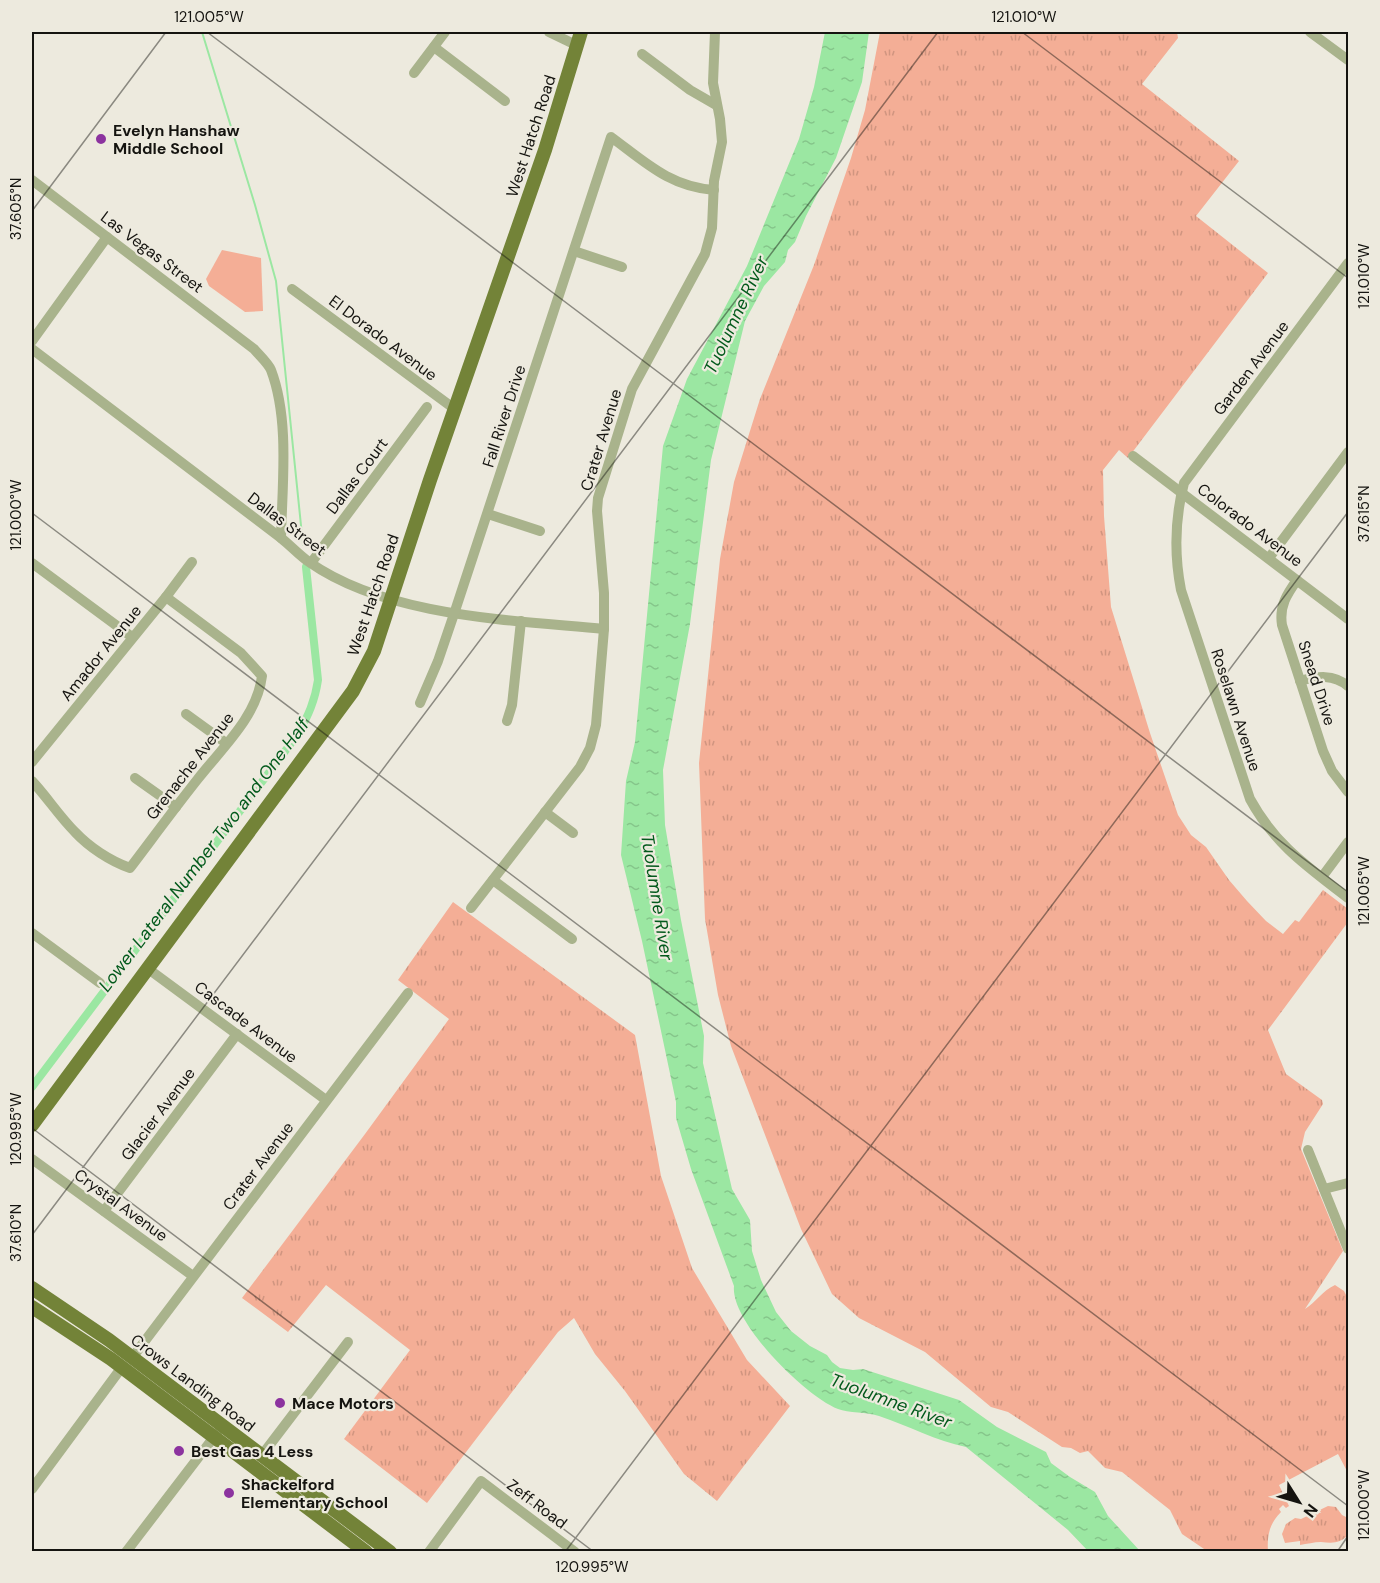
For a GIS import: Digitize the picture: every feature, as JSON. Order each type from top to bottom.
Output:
[{"type":"main road","name":"West Hatch Road","points":[[32,1125],[353,691],[374,651],[545,150],[581,32]]},
{"type":"main road","name":"Crows Landing Road","points":[[32,1288],[218,1431],[366,1551]]},
{"type":"main road","points":[[32,1307],[75,1335],[83,1335],[123,1358],[127,1363]]},
{"type":"main road","name":"Crows Landing Road","points":[[127,1363],[182,1396],[218,1431],[262,1455],[390,1551]]},
{"type":"main road","points":[[351,1540],[361,1542],[376,1551]]},
{"type":"street","points":[[414,73],[446,32]]},
{"type":"street","points":[[549,32],[576,45]]},
{"type":"street","name":"Crater Avenue","points":[[471,908],[586,758],[594,736],[605,606],[597,511],[598,498],[629,395],[705,254],[712,228],[714,190],[722,142],[713,83],[715,32]]},
{"type":"street","points":[[1310,32],[1348,60]]},
{"type":"street","points":[[434,47],[505,101]]},
{"type":"street","points":[[642,54],[690,90],[716,105]]},
{"type":"street","name":"Fall River Drive","points":[[420,703],[438,661],[488,514],[611,137],[667,178],[688,187],[714,190]]},
{"type":"street","name":"Las Vegas Street","points":[[32,180],[254,349],[271,368],[280,406],[283,437],[281,538]]},
{"type":"street","points":[[32,341],[107,237]]},
{"type":"street","points":[[574,251],[622,267]]},
{"type":"street","name":"Garden Avenue","points":[[1182,492],[1184,483],[1348,262]]},
{"type":"street","name":"El Dorado Avenue","points":[[292,289],[456,410]]},
{"type":"street","name":"Dallas Street","points":[[32,349],[311,563],[350,584],[391,599],[454,614],[604,629]]},
{"type":"street","name":"Dallas Court","points":[[311,563],[427,407]]},
{"type":"street","points":[[1269,558],[1348,452]]},
{"type":"street","name":"Colorado Avenue","points":[[1133,456],[1348,619]]},
{"type":"street","name":"Roselawn Avenue","points":[[1182,492],[1177,512],[1176,530],[1180,582],[1244,784],[1257,812],[1275,837],[1299,860],[1348,898]]},
{"type":"street","points":[[488,514],[540,531]]},
{"type":"street","name":"Amador Avenue","points":[[32,762],[192,562]]},
{"type":"street","points":[[32,563],[132,637]]},
{"type":"street","name":"Snead Drive","points":[[1297,580],[1283,603],[1281,616],[1327,761],[1348,792]]},
{"type":"street","name":"Grenache Avenue","points":[[32,781],[75,833],[114,863],[130,868],[244,722],[260,690],[262,676],[241,653],[166,597]]},
{"type":"street","points":[[507,721],[512,705],[520,621]]},
{"type":"street","points":[[1300,681],[1315,676],[1324,676],[1339,680],[1348,686]]},
{"type":"street","points":[[186,714],[226,743]]},
{"type":"street","points":[[135,778],[176,807]]},
{"type":"street","points":[[545,812],[573,833]]},
{"type":"street","points":[[1322,877],[1348,842]]},
{"type":"street","points":[[493,880],[572,939]]},
{"type":"street","points":[[32,933],[100,983]]},
{"type":"street","name":"Cascade Avenue","points":[[147,968],[326,1100]]},
{"type":"street","name":"Crater Avenue","points":[[32,1489],[408,993]]},
{"type":"street","name":"Glacier Avenue","points":[[104,1211],[237,1034]]},
{"type":"street","points":[[1308,1150],[1348,1249]]},
{"type":"street","name":"Crystal Avenue","points":[[32,1160],[193,1276]]},
{"type":"street","points":[[1324,1189],[1348,1183]]},
{"type":"street","points":[[262,1455],[348,1342]]},
{"type":"street","points":[[126,1551],[218,1431]]},
{"type":"street","name":"Zeff Road","points":[[429,1551],[481,1481],[575,1551]]},
{"type":"green space","points":[[880,32],[1177,32],[1178,38],[1142,84],[1239,161],[1196,216],[1268,273],[1128,458],[1119,450],[1103,470],[1111,607],[1178,815],[1191,835],[1206,847],[1247,901],[1266,921],[1283,934],[1295,920],[1299,922],[1323,890],[1348,909],[1348,922],[1268,1030],[1286,1074],[1322,1100],[1323,1104],[1305,1132],[1301,1149],[1343,1251],[1305,1309],[1335,1285],[1344,1291],[1348,1299],[1348,1473],[1338,1454],[1279,1485],[1289,1506],[1286,1508],[1283,1505],[1279,1509],[1281,1512],[1270,1530],[1268,1551],[1207,1551],[1182,1534],[1170,1510],[1122,1472],[1105,1468],[1088,1451],[1080,1453],[1071,1448],[1062,1447],[1008,1412],[991,1407],[925,1352],[859,1318],[832,1294],[801,1229],[731,1046],[718,995],[705,919],[699,763],[720,559],[734,482],[760,399],[814,265],[851,158],[865,110]]},
{"type":"green space","points":[[222,250],[261,258],[263,311],[245,312],[209,286],[206,279]]},
{"type":"green space","points":[[453,902],[635,1035],[661,1176],[692,1268],[747,1360],[790,1406],[717,1501],[684,1474],[625,1391],[595,1354],[574,1318],[558,1332],[427,1503],[344,1439],[410,1350],[326,1285],[288,1332],[242,1298],[449,1019],[398,980]]},
{"type":"green space","points":[[1328,1506],[1336,1507],[1342,1515],[1348,1518],[1348,1535],[1345,1538],[1332,1543],[1318,1542],[1300,1545],[1300,1541],[1285,1543],[1282,1534],[1286,1524],[1295,1518],[1301,1519]]},
{"type":"water","name":"Tuolumne River","points":[[825,32],[869,32],[862,82],[836,158],[795,242],[788,250],[785,262],[764,286],[745,321],[711,460],[690,624],[663,770],[665,825],[704,1036],[703,1063],[732,1189],[750,1220],[752,1251],[761,1280],[776,1312],[791,1331],[810,1346],[827,1355],[840,1368],[863,1369],[959,1400],[997,1427],[1046,1452],[1051,1463],[1095,1492],[1108,1516],[1140,1551],[1088,1551],[1068,1530],[966,1447],[879,1416],[838,1409],[824,1402],[790,1374],[757,1338],[744,1319],[736,1301],[734,1286],[691,1169],[676,1118],[676,1102],[642,941],[621,855],[626,781],[635,742],[663,446],[687,379],[747,266],[799,139],[814,87]]},
{"type":"waterway","name":"Lower Lateral Number Two and One Half","points":[[202,32],[276,281],[303,545]]},
{"type":"waterway","name":"Lower Lateral Number Two and One Half","points":[[32,1087],[302,727],[313,702],[318,680],[306,567]]},
{"type":"place","name":"Evelyn Hanshaw Middle School","points":[[101,139]]},
{"type":"place","name":"Mace Motors","points":[[280,1403]]},
{"type":"place","name":"Best Gas 4 Less","points":[[179,1451]]},
{"type":"place","name":"Shackelford Elementary School","points":[[229,1493]]}]
